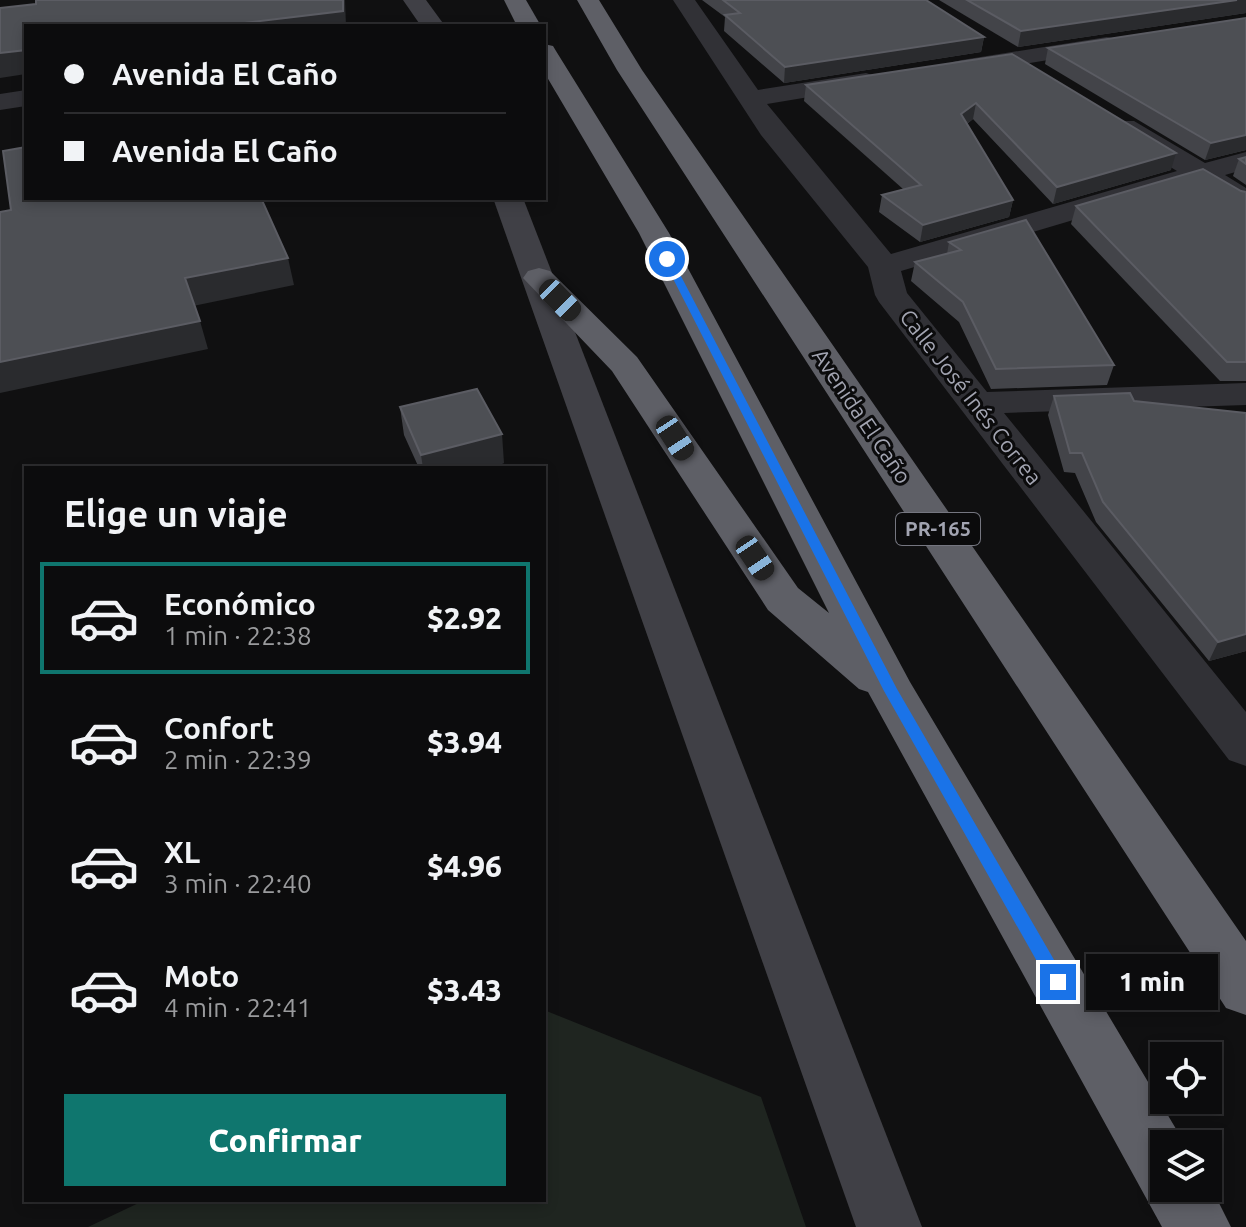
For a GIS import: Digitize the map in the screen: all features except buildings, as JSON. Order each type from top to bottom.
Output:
[{"type":"highway","name":"Avenida El Caño","points":[[588,0],[630,70],[1246,989]]},
{"type":"highway","points":[[624,17],[630,70]]},
{"type":"highway","points":[[546,56],[654,233],[891,691],[1150,1144]]},
{"type":"highway","points":[[539,278],[625,364],[783,599],[891,691]]},
{"type":"highway","points":[[1184,1202],[1198,1227]]},
{"type":"street","points":[[414,0],[432,24]]},
{"type":"street","name":"Calle José Inés Correa","points":[[684,0],[771,129],[884,266],[891,295],[1244,743]]},
{"type":"street","points":[[935,71],[1137,39]]},
{"type":"street","points":[[985,42],[1039,75]]},
{"type":"street","points":[[750,99],[888,78]]},
{"type":"street","points":[[0,102],[24,98]]},
{"type":"street","points":[[1107,116],[1246,200]]},
{"type":"street","points":[[884,266],[1246,160]]},
{"type":"street","points":[[509,200],[889,1227]]},
{"type":"street","points":[[976,403],[1246,394]]},
{"type":"shaded area","points":[[546,1011],[761,1097],[806,1227],[88,1227],[141,1202],[546,1202]]},
{"type":"route","points":[[667,259],[891,691],[1058,982]]}]
